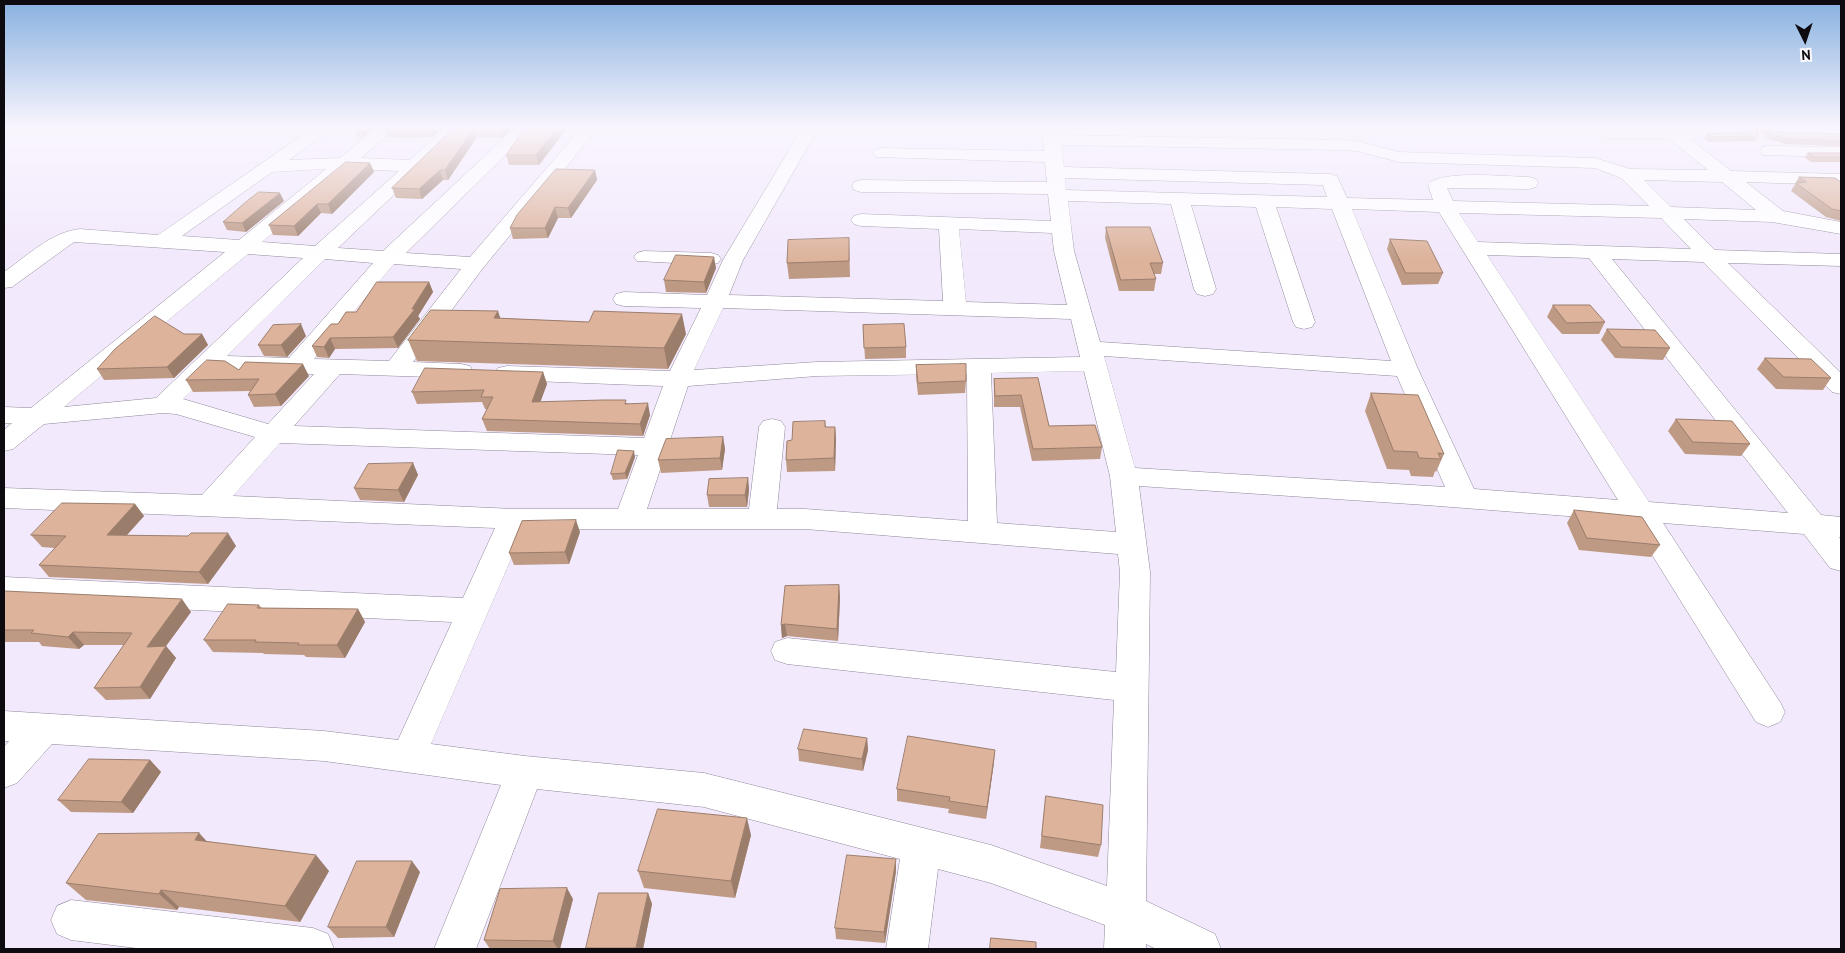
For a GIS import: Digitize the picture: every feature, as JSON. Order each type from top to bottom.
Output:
[{"type":"street","points":[[162,241],[262,171]]},
{"type":"street","points":[[4,443],[335,171]]},
{"type":"street","points":[[163,405],[321,252],[408,171]]},
{"type":"street","points":[[295,366],[389,257],[479,171]]},
{"type":"street","points":[[396,369],[476,264],[554,171]]},
{"type":"street","points":[[629,519],[678,378],[733,260],[786,171]]},
{"type":"street","points":[[861,186],[983,171]]},
{"type":"street","points":[[1055,171],[1064,251],[1124,476],[1135,572],[1125,949]]},
{"type":"street","points":[[1084,171],[1179,198],[1662,211],[1776,216],[1841,228]]},
{"type":"street","points":[[1192,171],[1330,180],[1341,203],[1406,368],[1464,498]]},
{"type":"street","points":[[1621,171],[1627,174],[1841,179]]},
{"type":"street","points":[[1720,171],[1808,241],[1839,262]]},
{"type":"street","points":[[1627,174],[1708,257],[1836,376]]},
{"type":"street","points":[[1530,183],[1449,181],[1441,183],[1437,186],[1437,190],[1445,206],[1768,712]]},
{"type":"street","points":[[1179,198],[1205,289]]},
{"type":"street","points":[[1264,201],[1304,322]]},
{"type":"street","points":[[861,220],[1062,227]]},
{"type":"street","points":[[949,223],[955,308]]},
{"type":"street","points":[[4,282],[69,236],[246,246],[476,264]]},
{"type":"street","points":[[1472,248],[1839,262]]},
{"type":"street","points":[[1596,253],[1827,526],[1841,560]]},
{"type":"street","points":[[644,257],[733,260]]},
{"type":"street","points":[[624,299],[1080,312]]},
{"type":"street","points":[[205,364],[678,378],[818,369],[979,366],[1091,356],[1406,368]]},
{"type":"street","points":[[979,366],[983,533]]},
{"type":"street","points":[[209,505],[333,367]]},
{"type":"street","points":[[4,416],[38,416],[163,405],[178,406],[274,434],[654,447]]},
{"type":"street","points":[[762,519],[772,427]]},
{"type":"street","points":[[1124,476],[1464,498],[1827,526]]},
{"type":"street","points":[[4,498],[514,519],[805,519],[1131,544]]},
{"type":"street","points":[[408,756],[514,519]]},
{"type":"street","points":[[4,589],[472,611]]},
{"type":"street","points":[[787,651],[1132,688]]},
{"type":"street","points":[[4,726],[324,746],[525,772],[704,790],[991,864],[1125,912],[1200,949]]},
{"type":"street","points":[[4,772],[43,729]]},
{"type":"street","points":[[455,949],[525,772]]},
{"type":"street","points":[[907,949],[922,846]]},
{"type":"street","points":[[71,920],[313,949]]},
{"type":"building","points":[[334,171],[361,171],[328,204],[317,204],[294,226],[269,225]]},
{"type":"building","points":[[409,171],[438,171],[419,189],[392,188]]},
{"type":"building","points":[[554,171],[594,171],[568,208],[555,207],[545,228],[510,228],[517,215]]},
{"type":"building","points":[[1799,177],[1835,178],[1841,182],[1841,211],[1832,209],[1796,183],[1806,182]]},
{"type":"building","points":[[259,192],[280,193],[242,223],[223,222],[247,201]]},
{"type":"building","points":[[1106,227],[1150,227],[1163,263],[1150,263],[1156,279],[1121,280]]},
{"type":"building","points":[[849,238],[849,261],[787,263],[788,240]]},
{"type":"building","points":[[1390,239],[1427,241],[1443,273],[1406,273]]},
{"type":"building","points":[[676,255],[714,257],[704,282],[664,280]]},
{"type":"building","points":[[377,282],[429,282],[412,309],[415,309],[393,337],[330,338],[324,347],[312,346],[331,324],[338,324],[346,312],[356,312]]},
{"type":"building","points":[[1553,305],[1590,305],[1605,322],[1567,323]]},
{"type":"building","points":[[431,310],[498,311],[494,318],[589,322],[594,311],[682,314],[664,348],[408,340]]},
{"type":"building","points":[[155,316],[184,334],[202,334],[167,367],[97,369],[115,349]]},
{"type":"building","points":[[301,324],[281,345],[258,345],[273,325]]},
{"type":"building","points":[[904,324],[906,347],[864,348],[863,325]]},
{"type":"building","points":[[1607,329],[1655,330],[1670,348],[1622,347]]},
{"type":"building","points":[[1765,358],[1811,359],[1831,378],[1784,377]]},
{"type":"building","points":[[207,360],[225,361],[239,370],[245,362],[303,364],[275,394],[248,395],[259,379],[186,380]]},
{"type":"building","points":[[966,364],[966,381],[918,383],[916,365]]},
{"type":"building","points":[[425,368],[543,372],[532,402],[626,400],[625,404],[648,403],[640,424],[482,419],[493,397],[481,397],[484,390],[412,392]]},
{"type":"building","points":[[1038,378],[1049,426],[1095,425],[1102,447],[1033,449],[1021,395],[995,396],[994,379]]},
{"type":"building","points":[[1371,393],[1418,395],[1444,454],[1438,453],[1441,459],[1419,458],[1417,452],[1394,451]]},
{"type":"building","points":[[1676,419],[1732,421],[1750,444],[1693,442]]},
{"type":"building","points":[[825,421],[825,427],[835,427],[834,458],[786,460],[787,441],[792,440],[793,422]]},
{"type":"building","points":[[723,437],[720,458],[658,460],[666,439]]},
{"type":"building","points":[[618,450],[634,451],[625,473],[611,474]]},
{"type":"building","points":[[413,463],[398,490],[354,488],[368,464]]},
{"type":"building","points":[[748,478],[745,495],[707,495],[709,479]]},
{"type":"building","points":[[62,503],[135,504],[107,535],[188,536],[191,533],[228,533],[199,572],[39,565],[66,536],[31,535]]},
{"type":"building","points":[[1574,510],[1642,517],[1660,545],[1587,538]]},
{"type":"building","points":[[576,520],[565,552],[509,553],[522,521]]},
{"type":"building","points":[[839,585],[837,629],[781,625],[785,586]]},
{"type":"building","points":[[4,591],[182,599],[147,647],[166,646],[140,687],[94,688],[132,633],[73,632],[68,637],[31,633],[34,630],[4,630]]},
{"type":"building","points":[[228,604],[259,605],[257,608],[358,609],[337,645],[298,645],[299,643],[255,642],[256,640],[204,640]]},
{"type":"building","points":[[804,729],[867,738],[862,759],[798,749]]},
{"type":"building","points":[[908,736],[995,750],[987,807],[949,801],[950,797],[897,789]]},
{"type":"building","points":[[89,759],[150,760],[121,802],[58,800]]},
{"type":"building","points":[[1046,796],[1103,805],[1101,845],[1042,836]]},
{"type":"building","points":[[658,809],[747,818],[731,881],[638,871]]},
{"type":"building","points":[[199,833],[195,840],[316,855],[285,906],[161,890],[159,894],[66,883],[98,834]]},
{"type":"building","points":[[847,855],[896,859],[884,932],[835,928]]},
{"type":"building","points":[[357,861],[412,861],[386,927],[328,927]]},
{"type":"building","points":[[567,888],[553,941],[484,940],[500,889]]},
{"type":"building","points":[[599,893],[648,893],[636,948],[586,948]]},
{"type":"building","points":[[991,938],[1036,942],[1036,949],[990,949]]}]
